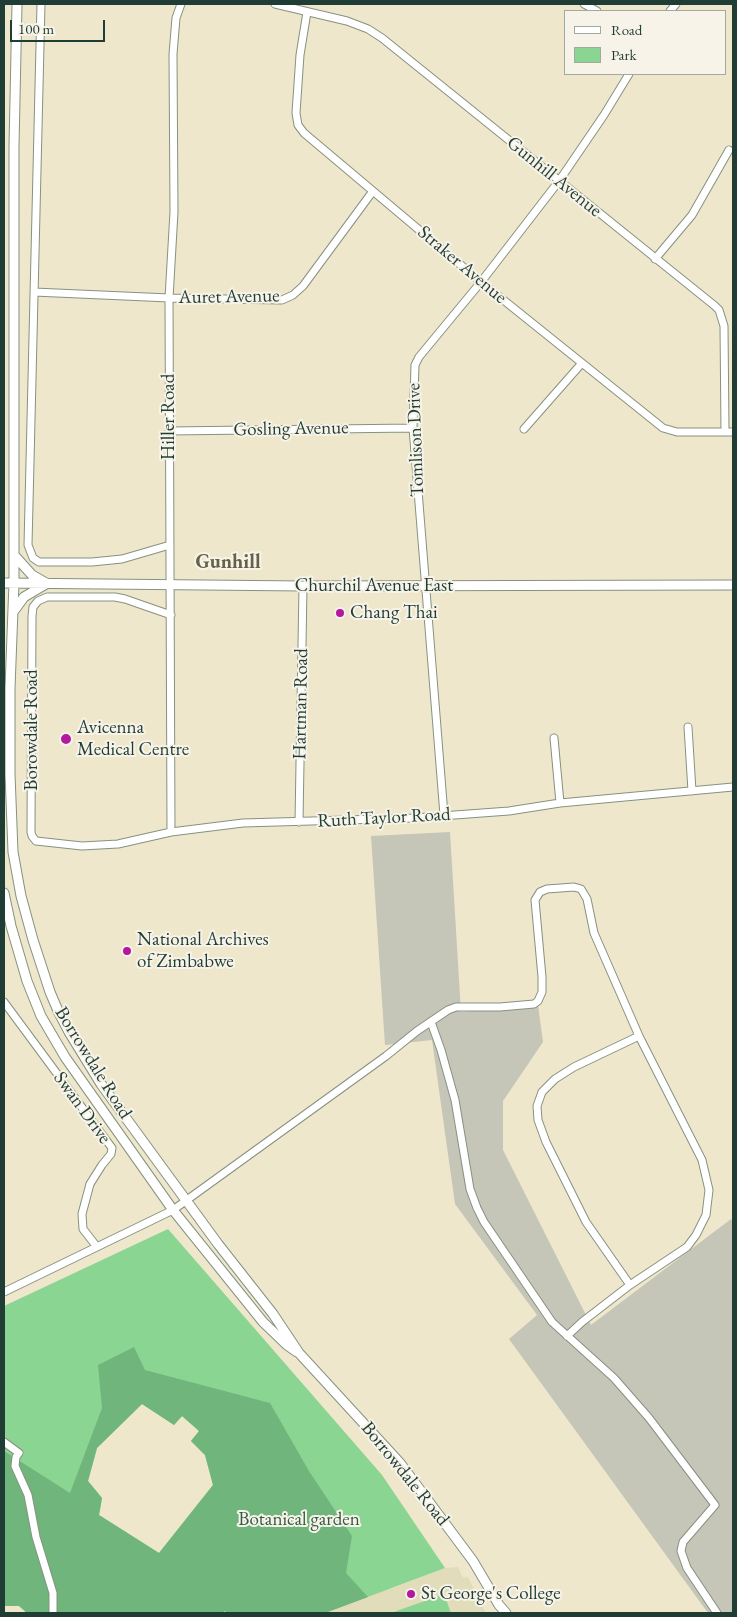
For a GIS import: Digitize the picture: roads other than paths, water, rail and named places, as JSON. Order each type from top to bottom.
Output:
[{"type":"main road","name":"Borrowdale Road","points":[[17,4],[14,146],[14,583],[10,688],[12,852],[32,940],[50,992],[69,1032],[101,1084],[273,1314],[299,1354],[400,1463],[473,1561],[500,1609],[506,1613]]},
{"type":"main road","points":[[13,613],[24,597],[46,584],[32,575],[14,555]]},
{"type":"main road","name":"Churchil Avenue East","points":[[4,583],[171,586],[733,586]]},
{"type":"main road","name":"Borrowdale Road","points":[[4,893],[22,968],[36,1004],[51,1034],[84,1085],[174,1210],[263,1322],[299,1354]]},
{"type":"street","points":[[41,4],[27,540],[33,558],[39,562],[92,562],[122,559],[170,545]]},
{"type":"street","name":"Hiller Road","points":[[172,832],[169,431],[170,298],[174,212],[172,54],[176,18],[180,4]]},
{"type":"street","name":"Gunhill Avenue","points":[[275,4],[358,25],[382,38],[720,310],[723,318],[725,432]]},
{"type":"street","points":[[584,4],[595,10]]},
{"type":"street","name":"Straker Avenue","points":[[307,12],[296,95],[296,113],[298,125],[313,141],[481,282],[667,430],[677,432],[733,432]]},
{"type":"street","name":"Tomlison Drive","points":[[444,815],[413,428],[415,365],[559,181],[604,115],[628,75]]},
{"type":"street","points":[[656,259],[692,215],[729,150]]},
{"type":"street","name":"Auret Avenue","points":[[34,292],[170,298],[282,300],[303,286],[373,191]]},
{"type":"street","points":[[524,429],[582,363]]},
{"type":"street","name":"Gosling Avenue","points":[[169,431],[413,428]]},
{"type":"street","name":"Hartman Road","points":[[299,822],[303,586]]},
{"type":"street","name":"Borowdale Road","points":[[36,841],[33,839],[31,832],[33,607],[38,601],[47,597],[125,599],[170,615]]},
{"type":"street","points":[[688,727],[692,791]]},
{"type":"street","points":[[554,738],[560,803]]},
{"type":"street","name":"Ruth Taylor Road","points":[[36,841],[82,846],[118,844],[172,832],[243,822],[372,820],[509,811],[560,803],[733,787]]},
{"type":"street","points":[[4,1292],[174,1210],[448,1010],[456,1007],[500,1008],[534,1004],[538,1001],[542,992],[535,900],[540,892],[547,889],[578,887],[584,893],[594,933],[627,1004],[639,1036],[702,1160],[709,1190],[708,1206],[703,1222],[687,1247],[630,1285],[567,1336]]},
{"type":"street","name":"Swan Drive","points":[[4,1002],[112,1148],[111,1154],[90,1184],[82,1214],[83,1229],[97,1248]]},
{"type":"street","points":[[431,1022],[437,1035],[455,1100],[470,1189],[477,1208],[504,1252],[552,1322],[614,1378],[637,1404],[714,1505],[683,1542],[681,1551],[687,1568],[717,1613]]},
{"type":"street","points":[[630,1285],[586,1222],[546,1142],[538,1120],[537,1106],[542,1092],[555,1079],[574,1067],[639,1036]]},
{"type":"street","points":[[4,1442],[19,1453],[16,1457],[15,1466],[28,1495],[38,1543],[53,1594],[53,1613]]},
{"type":"place","name":"Chang Thai","points":[[340,613]]},
{"type":"place","name":"Avicenna Medical Centre","points":[[66,739]]},
{"type":"place","name":"National Archives of Zimbabwe","points":[[127,951]]},
{"type":"place","name":"St George's College","points":[[411,1594]]},
{"type":"district","name":"Gunhill","points":[[228,563]]},
{"type":"park label","name":"Botanical garden","points":[[299,1520]]}]
